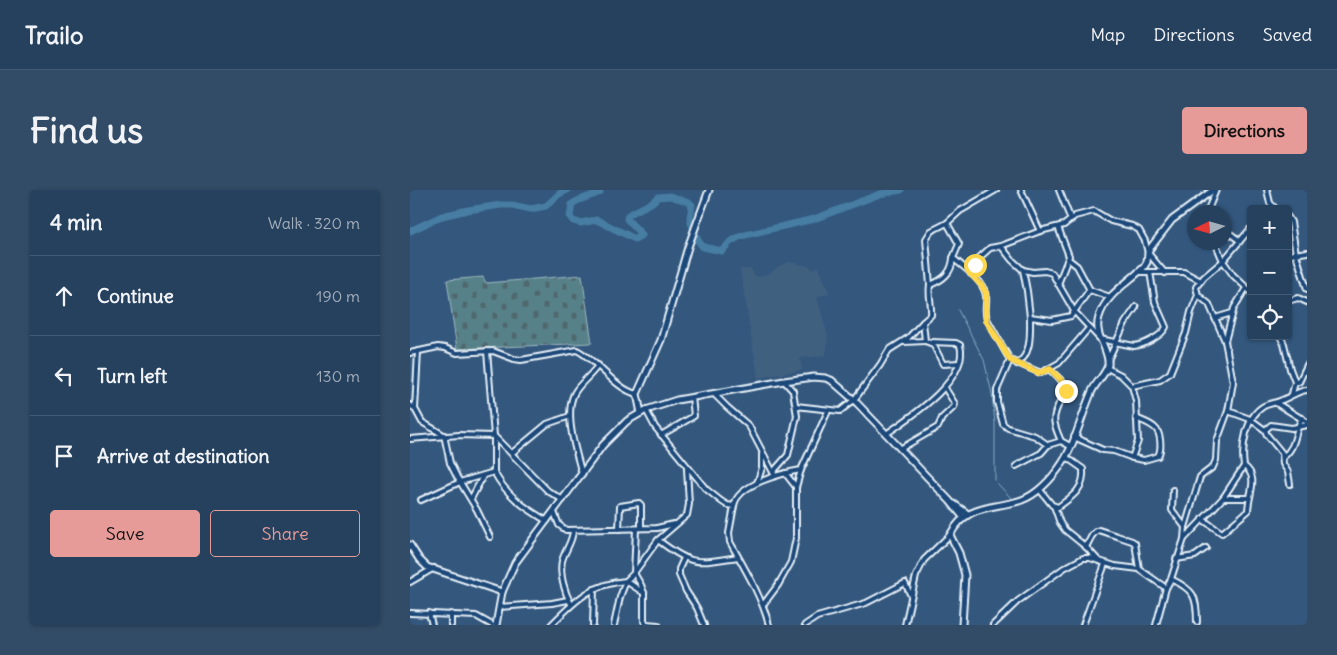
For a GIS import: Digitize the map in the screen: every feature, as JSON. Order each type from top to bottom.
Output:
[{"type":"street","points":[[709,190],[688,247],[663,333],[637,394],[643,412],[687,469],[716,498],[727,505],[734,506]]},
{"type":"street","points":[[796,406],[840,411],[854,400],[889,350],[904,342],[931,315],[926,239],[931,231],[947,223],[970,204],[996,190]]},
{"type":"street","points":[[1021,190],[1040,231]]},
{"type":"street","points":[[1059,190],[1070,220]]},
{"type":"street","points":[[1108,361],[1098,332],[1099,317],[1110,297],[1147,262],[1148,253],[1172,220],[1213,190]]},
{"type":"street","points":[[1210,205],[1216,190]]},
{"type":"street","points":[[1267,190],[1269,205]]},
{"type":"street","points":[[971,274],[984,252],[990,248],[1064,225],[1082,212],[1094,211],[1111,221],[1132,226],[1139,230],[1148,253],[1165,273]]},
{"type":"street","points":[[930,285],[945,277],[952,266],[959,244],[947,223]]},
{"type":"street","points":[[1058,227],[1069,254],[1058,284]]},
{"type":"street","points":[[1292,228],[1296,254],[1307,289]]},
{"type":"street","points":[[1232,235],[1240,241]]},
{"type":"street","points":[[1132,386],[1160,380],[1172,370],[1198,295],[1196,287],[1200,281],[1224,261],[1240,241],[1247,236]]},
{"type":"street","points":[[1001,246],[1023,270],[1033,272],[1048,271],[1055,276],[1074,310],[1100,339],[1130,345],[1139,346],[1164,330],[1165,322],[1155,302],[1150,272]]},
{"type":"street","points":[[1219,250],[1233,276],[1246,288],[1232,313],[1225,342]]},
{"type":"street","points":[[1292,254],[1307,252]]},
{"type":"street","points":[[953,258],[982,286],[986,293],[986,320],[1010,360],[1017,364],[1039,373],[1050,369],[1062,359],[1089,328]]},
{"type":"street","points":[[1068,260],[1077,266],[1090,290],[1110,297]]},
{"type":"street","points":[[1017,364],[1022,360],[1030,340],[1030,317],[1023,270]]},
{"type":"street","points":[[1138,272],[1184,272],[1200,281]]},
{"type":"street","points":[[1030,317],[1059,320],[1070,316],[1090,290]]},
{"type":"street","points":[[1156,625],[1166,588],[1171,579],[1184,538],[1185,527],[1200,477],[1213,467],[1216,460],[1217,441],[1228,411],[1233,382],[1225,342],[1207,302],[1198,295]]},
{"type":"street","points":[[1292,299],[1298,298],[1307,302]]},
{"type":"street","points":[[905,625],[916,576],[924,560],[950,535],[956,524],[968,514],[998,504],[1015,502],[1040,490],[1066,457],[1095,385],[1107,368],[1108,361],[1130,314],[1136,307]]},
{"type":"street","points":[[1215,318],[1232,313]]},
{"type":"street","points":[[923,322],[925,341]]},
{"type":"street","points":[[1282,340],[1295,382],[1292,394]]},
{"type":"street","points":[[886,434],[916,413],[945,388],[959,363],[961,350],[960,345],[956,343],[904,342]]},
{"type":"street","points":[[932,342],[943,364],[959,363]]},
{"type":"street","points":[[410,353],[438,347],[457,352],[493,351],[521,360],[577,350],[598,365],[629,393],[637,394]]},
{"type":"street","points":[[415,409],[418,351]]},
{"type":"street","points":[[487,351],[494,436],[494,472],[503,487],[513,498],[547,521]]},
{"type":"street","points":[[1010,360],[998,390],[998,402],[1003,424],[1008,428],[1035,436],[1048,445]]},
{"type":"street","points":[[582,474],[575,450],[570,416],[572,400],[576,390],[598,365]]},
{"type":"street","points":[[1295,382],[1299,382],[1307,365]]},
{"type":"street","points":[[1107,368],[1121,376],[1132,386],[1136,401],[1138,442],[1132,458]]},
{"type":"street","points":[[1050,369],[1067,387],[1053,415],[1054,425],[1061,441],[1070,446]]},
{"type":"street","points":[[496,625],[502,592],[515,563],[612,435],[627,421],[643,412],[692,397],[814,377],[831,380],[854,400],[963,518]]},
{"type":"street","points":[[774,474],[788,455],[797,416],[794,391],[784,381]]},
{"type":"street","points":[[900,449],[938,427],[942,418],[954,407],[955,404],[945,388]]},
{"type":"street","points":[[1202,519],[1220,532],[1224,532],[1248,511],[1253,480],[1251,472],[1244,466],[1242,455],[1250,419],[1263,406],[1276,403],[1292,394],[1307,389]]},
{"type":"street","points":[[714,394],[749,426],[774,474]]},
{"type":"street","points":[[661,436],[694,416],[692,397]]},
{"type":"street","points":[[1265,430],[1272,425],[1296,428],[1307,423],[1276,403]]},
{"type":"street","points":[[410,405],[415,409],[422,422],[444,435]]},
{"type":"street","points":[[763,605],[778,585],[791,562],[796,538],[796,487],[801,470],[828,410]]},
{"type":"street","points":[[1228,411],[1250,419],[1265,430],[1281,451],[1290,484]]},
{"type":"street","points":[[512,453],[547,424],[570,416]]},
{"type":"street","points":[[1073,437],[1103,450],[1132,458],[1144,460],[1158,456],[1160,450],[1157,431],[1154,427],[1136,418]]},
{"type":"street","points":[[1283,457],[1294,445],[1296,428],[1302,418]]},
{"type":"street","points":[[410,438],[476,434],[494,436],[548,491],[563,500]]},
{"type":"street","points":[[444,435],[450,463],[490,537]]},
{"type":"street","points":[[1016,466],[1041,453],[1048,445],[1061,441]]},
{"type":"street","points":[[757,483],[762,468],[762,451]]},
{"type":"street","points":[[1054,506],[1058,507],[1077,494],[1083,474],[1083,469],[1066,457]]},
{"type":"street","points":[[1184,538],[1223,498],[1244,466]]},
{"type":"street","points":[[614,625],[620,597],[626,581],[658,540],[687,515],[689,504],[687,469]]},
{"type":"street","points":[[769,625],[763,605],[730,542],[729,533],[734,506],[738,496],[757,483],[774,474],[801,470]]},
{"type":"street","points":[[421,500],[460,482],[494,472]]},
{"type":"street","points":[[785,473],[796,487]]},
{"type":"street","points":[[471,500],[483,476]]},
{"type":"street","points":[[1040,490],[1054,506],[1062,526],[1099,561]]},
{"type":"street","points":[[1173,490],[1172,510],[1185,527]]},
{"type":"street","points":[[1223,498],[1249,498]]},
{"type":"street","points":[[619,529],[620,506],[639,503],[641,505],[634,573],[644,593],[645,623],[658,625]]},
{"type":"street","points":[[951,503],[968,514]]},
{"type":"street","points":[[951,503],[956,514],[956,524]]},
{"type":"street","points":[[554,512],[561,528],[573,531],[665,528],[679,523]]},
{"type":"street","points":[[1086,547],[1092,535],[1100,530],[1132,541],[1136,548],[1139,569]]},
{"type":"street","points":[[570,602],[561,571],[562,561],[572,540],[573,531]]},
{"type":"street","points":[[950,535],[959,553],[964,575],[962,625]]},
{"type":"street","points":[[658,540],[684,558],[699,562],[738,557]]},
{"type":"street","points":[[410,545],[423,564],[502,592]]},
{"type":"street","points":[[1176,559],[1195,556],[1206,548]]},
{"type":"street","points":[[684,558],[678,575],[697,608],[704,625]]},
{"type":"street","points":[[993,625],[1018,601],[1064,568],[1083,558],[1105,564],[1139,569],[1166,588]]},
{"type":"street","points":[[1083,625],[1105,564]]},
{"type":"street","points":[[410,582],[434,568]]},
{"type":"street","points":[[1171,579],[1191,591],[1197,610],[1197,622]]},
{"type":"street","points":[[552,625],[570,602],[606,584],[626,581],[644,593]]},
{"type":"street","points":[[805,625],[817,617],[866,603],[906,582],[911,596]]},
{"type":"street","points":[[593,625],[594,589]]},
{"type":"street","points":[[499,607],[570,602]]},
{"type":"street","points":[[410,613],[476,616],[492,625]]},
{"type":"street","points":[[429,614],[432,625]]},
{"type":"street","points":[[451,614],[451,625]]},
{"type":"shaded area","points":[[789,262],[810,266],[811,269],[819,267],[829,293],[817,297],[828,336],[827,350],[824,356],[800,358],[802,370],[758,378],[740,269],[751,269],[754,275],[759,277]]},
{"type":"green space","points":[[582,275],[592,343],[457,349],[447,280],[483,277],[486,283]]},
{"type":"waterway","points":[[410,231],[442,216],[468,210],[501,205],[531,209],[546,206],[559,194],[567,190]]},
{"type":"waterway","points":[[600,190],[600,192],[572,204],[570,217],[573,221],[580,223],[597,220],[635,239],[642,235],[627,219],[628,215],[651,203],[658,197],[670,196],[689,202],[692,205],[691,223],[703,247],[722,251],[730,242],[741,236],[814,219],[880,194],[901,190]]},
{"type":"waterway","points":[[958,310],[984,360],[992,394],[995,423],[995,481],[1012,499]]},
{"type":"route","points":[[975,265],[971,274],[986,293],[986,320],[1010,360],[1039,373],[1050,369],[1066,385],[1066,391]]}]
